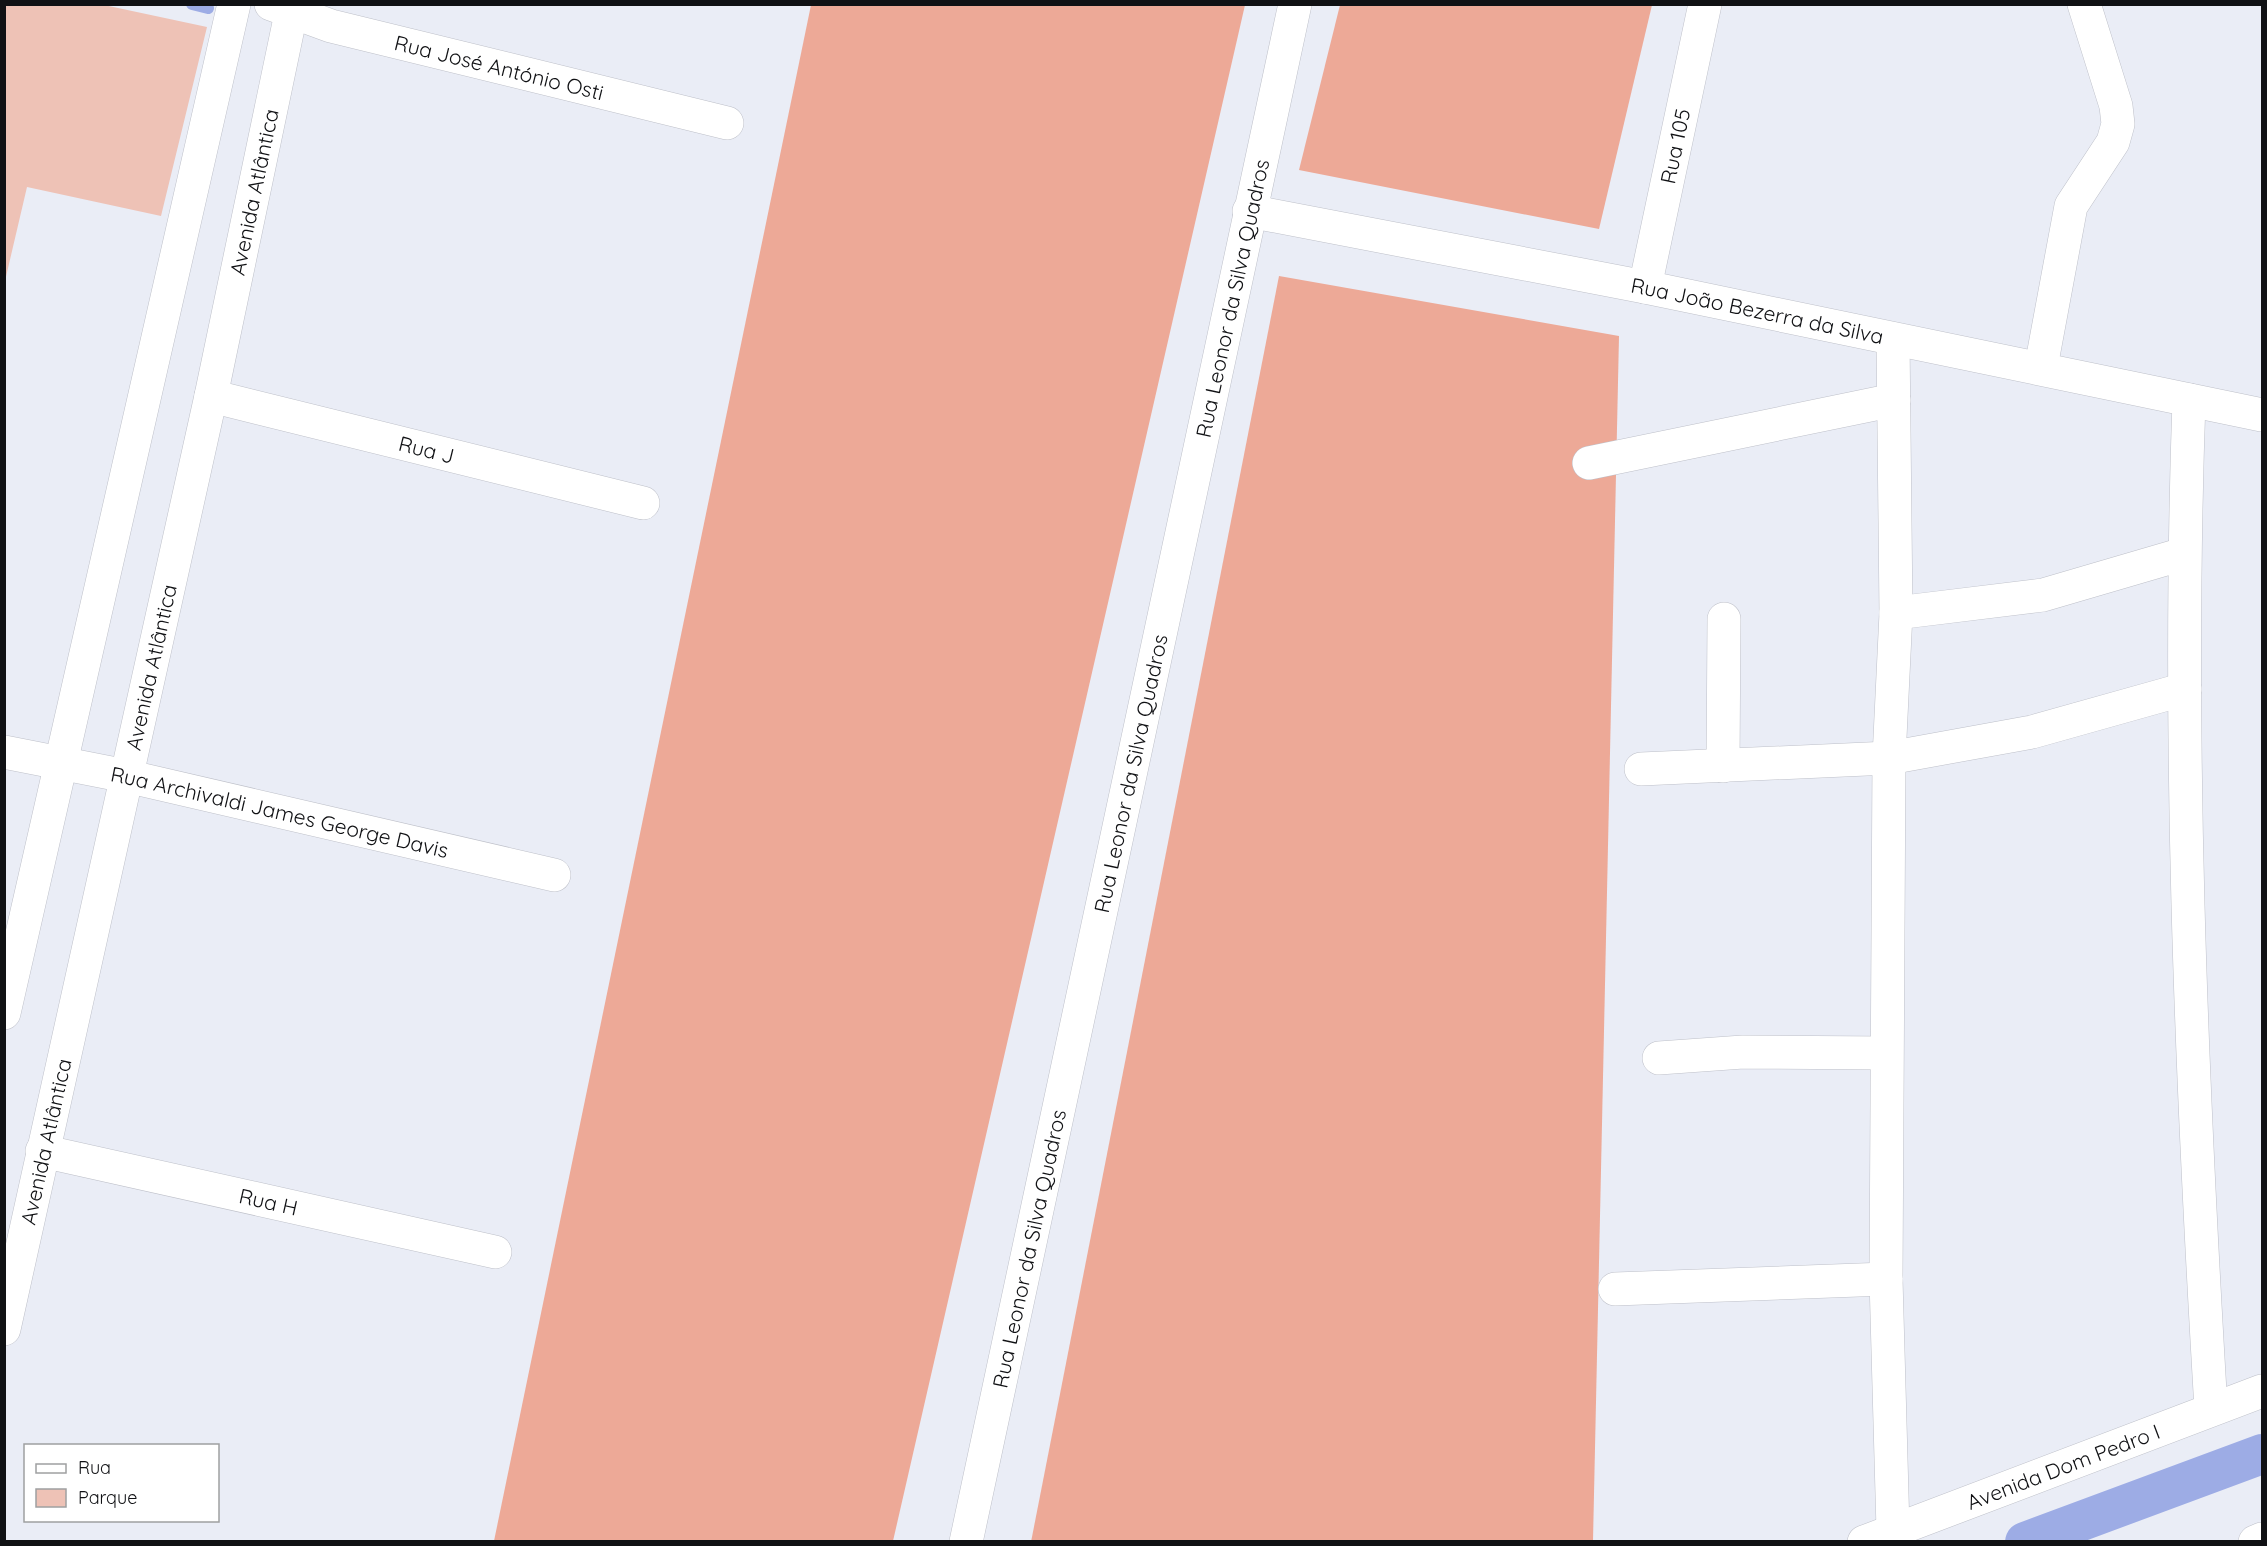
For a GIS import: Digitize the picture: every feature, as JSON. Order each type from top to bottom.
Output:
[{"type":"street","points":[[4,1013],[234,4]]},
{"type":"street","name":"Rua Leonor da Silva Quadros","points":[[966,1542],[1295,4]]},
{"type":"street","name":"Rua 105","points":[[1645,287],[1705,4]]},
{"type":"street","points":[[2041,367],[2071,206],[2113,142],[2118,124],[2116,106],[2084,4]]},
{"type":"street","name":"Rua José António Osti","points":[[285,6],[331,26],[728,123]]},
{"type":"street","name":"Avenida Atlântica","points":[[4,1329],[211,396],[285,6]]},
{"type":"street","name":"Rua João Bezerra da Silva","points":[[1249,211],[1645,287],[1893,339],[2041,367],[2262,415]]},
{"type":"street","points":[[1878,1536],[1886,1279],[1889,758],[1896,613],[1893,339]]},
{"type":"street","name":"Rua J","points":[[211,396],[643,503]]},
{"type":"street","points":[[1589,463],[1894,400]]},
{"type":"street","points":[[2189,400],[2183,554],[2194,1122],[2211,1409]]},
{"type":"street","points":[[1896,613],[2043,595],[2183,554]]},
{"type":"street","points":[[1723,766],[1724,619]]},
{"type":"street","points":[[1641,769],[1889,758],[2032,732],[2185,689]]},
{"type":"street","name":"Rua Archivaldi James George Davis","points":[[4,752],[126,776],[554,875]]},
{"type":"street","points":[[1659,1058],[1743,1052],[1886,1053]]},
{"type":"street","name":"Rua H","points":[[42,1151],[495,1252]]},
{"type":"street","points":[[1615,1289],[1886,1279]]},
{"type":"street","name":"Avenida Dom Pedro I","points":[[1878,1536],[2262,1391]]},
{"type":"street","points":[[2255,1542],[2262,1539]]},
{"type":"green space","points":[[5,4],[104,5],[207,27],[161,216],[27,187],[5,281]]},
{"type":"shaded area","points":[[811,5],[1245,5],[893,1541],[494,1541]]},
{"type":"shaded area","points":[[1340,5],[1652,5],[1599,229],[1299,170]]},
{"type":"shaded area","points":[[1279,276],[1619,336],[1593,1541],[1031,1542]]},
{"type":"waterway","points":[[192,4],[208,8]]},
{"type":"waterway","points":[[2025,1542],[2262,1454]]}]
